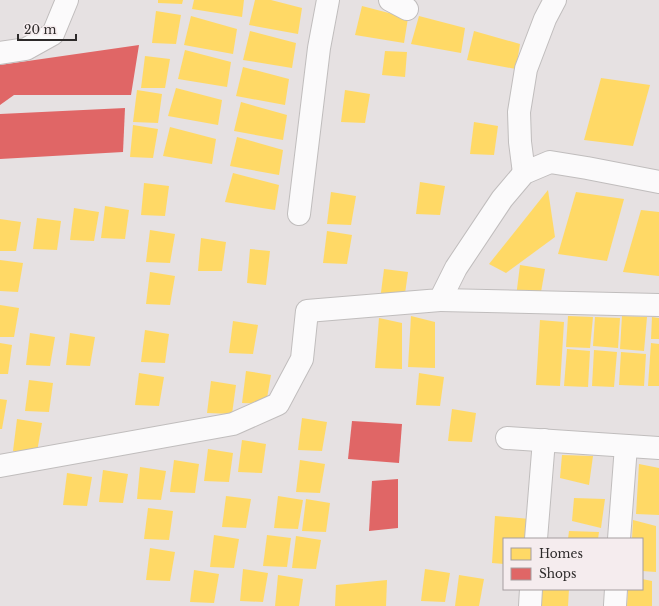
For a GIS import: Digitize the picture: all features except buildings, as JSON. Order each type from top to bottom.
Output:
[{"type":"street","points":[[0,53],[26,50],[53,34],[67,0]]},
{"type":"street","points":[[299,214],[319,48],[328,0]]},
{"type":"street","points":[[524,173],[520,142],[519,112],[526,70],[545,19],[555,0]]},
{"type":"street","points":[[440,300],[456,268],[502,198],[524,173],[550,162],[659,182]]},
{"type":"street","points":[[0,466],[233,424],[278,404],[302,359],[307,311],[440,300],[659,305]]},
{"type":"street","points":[[507,438],[659,448]]},
{"type":"street","points":[[536,538],[544,440]]},
{"type":"street","points":[[619,538],[626,446]]},
{"type":"street","points":[[530,606],[531,590]]}]
